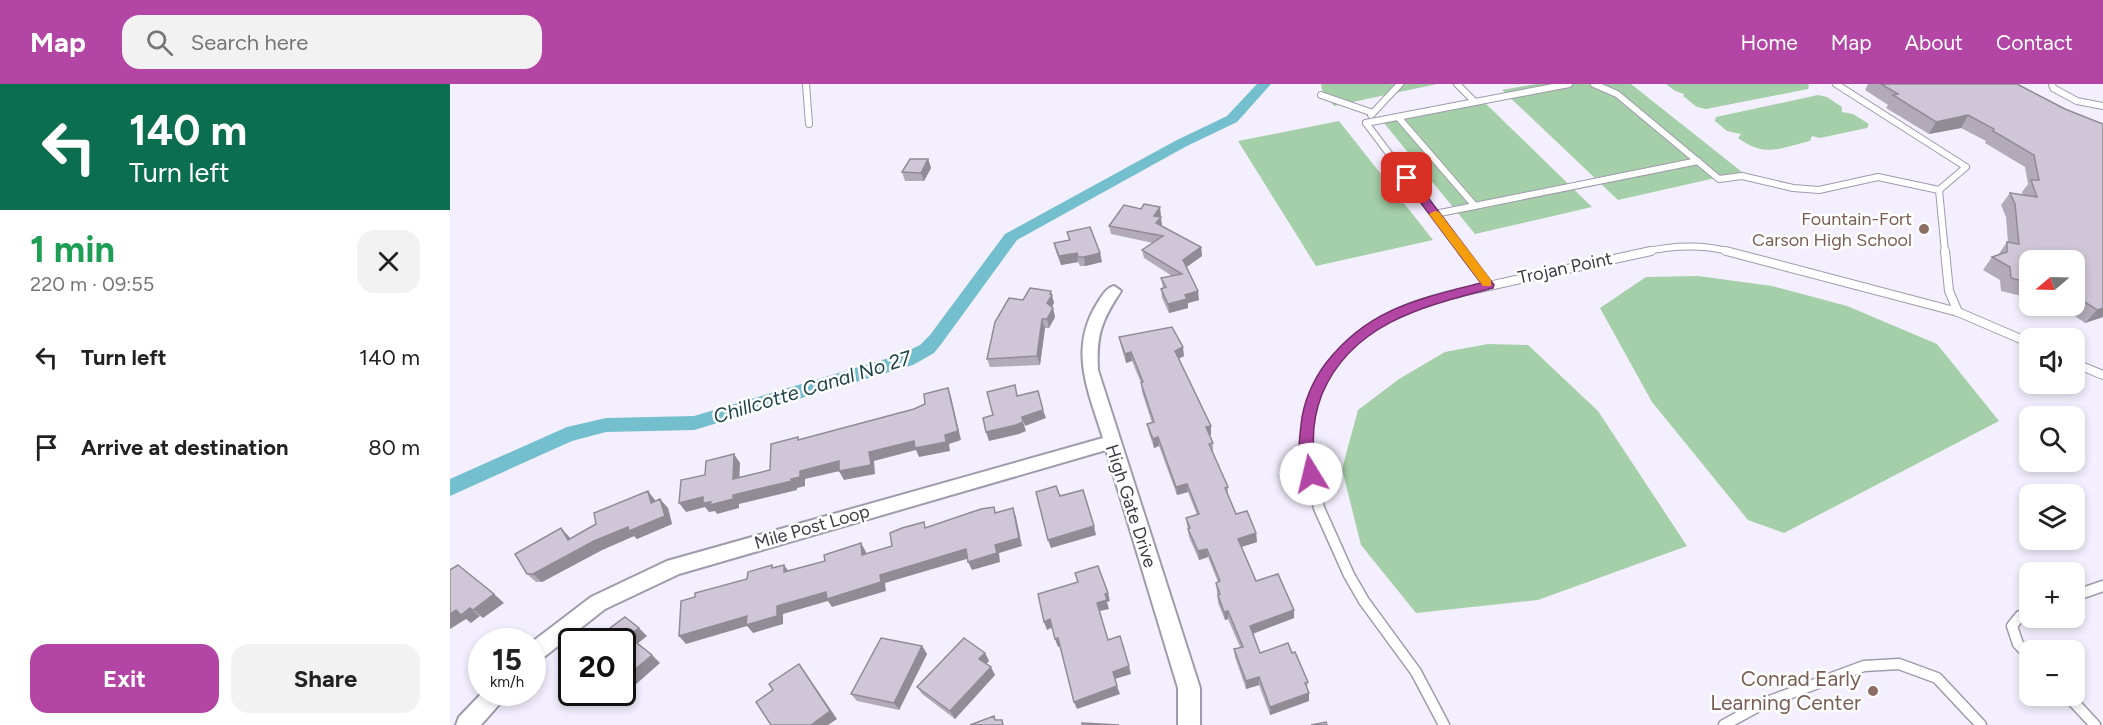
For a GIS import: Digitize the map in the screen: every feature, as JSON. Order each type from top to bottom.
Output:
[{"type":"street","name":"High Gate Drive","points":[[1114,291],[1100,309],[1088,338],[1089,370],[1189,688],[1189,725]]},
{"type":"street","name":"Mile Post Loop","points":[[546,643],[598,603],[674,567],[1110,442]]},
{"type":"street","points":[[467,725],[484,706]]},
{"type":"lane","points":[[806,84],[808,124]]},
{"type":"lane","points":[[1366,123],[1400,84]]},
{"type":"lane","points":[[1457,84],[1475,102]]},
{"type":"lane","points":[[1366,123],[1569,84]]},
{"type":"lane","points":[[1594,84],[1617,94],[1719,178],[1742,176],[1793,188],[1819,190],[1878,177],[1939,190]]},
{"type":"lane","points":[[1836,84],[1965,167],[1939,190]]},
{"type":"lane","points":[[2052,84],[2053,88],[2077,101],[2103,106]]},
{"type":"lane","points":[[1321,95],[1373,113]]},
{"type":"lane","points":[[1398,117],[1474,206]]},
{"type":"lane","points":[[1366,123],[1488,285]]},
{"type":"lane","points":[[1435,214],[1698,161]]},
{"type":"lane","points":[[1939,190],[1949,291],[1958,312]]},
{"type":"lane","name":"Trojan Point","points":[[1444,725],[1412,666],[1359,592],[1322,516],[1305,454],[1309,411],[1323,376],[1347,346],[1366,329],[1398,312],[1432,299],[1672,246],[1694,245],[1712,247],[1908,297],[1958,312],[2019,338]]},
{"type":"lane","points":[[2085,368],[2103,375]]},
{"type":"lane","points":[[2085,592],[2103,586]]},
{"type":"lane","points":[[2019,617],[2012,626],[2019,645]]},
{"type":"lane","points":[[1724,725],[1764,703],[1864,666],[1899,664],[1937,678],[1981,725]]},
{"type":"lane","points":[[2077,706],[2095,725]]},
{"type":"green space","points":[[1321,84],[1437,84],[1334,106],[1322,90]]},
{"type":"green space","points":[[1536,84],[1631,84],[1742,172],[1618,200],[1502,90]]},
{"type":"green space","points":[[1666,84],[1809,85],[1808,89],[1706,109],[1697,107],[1683,96],[1684,94]]},
{"type":"green space","points":[[1818,95],[1827,97],[1842,107],[1842,112],[1853,114],[1869,124],[1867,128],[1820,138],[1812,136],[1810,141],[1765,150],[1748,144],[1738,138],[1741,134],[1727,131],[1715,121],[1716,117]]},
{"type":"green space","points":[[1480,98],[1592,207],[1475,234],[1379,117]]},
{"type":"green space","points":[[1339,121],[1433,240],[1316,266],[1238,141]]},
{"type":"green space","points":[[1698,276],[1772,286],[1847,306],[1937,344],[1999,421],[1784,533],[1748,520],[1652,402],[1600,308],[1646,277]]},
{"type":"green space","points":[[1488,344],[1528,345],[1598,411],[1687,546],[1538,600],[1416,613],[1361,545],[1342,469],[1358,410],[1399,379],[1445,352]]},
{"type":"building","points":[[1881,84],[2017,84],[2065,109],[2103,124],[2103,308],[2097,310],[2085,302],[2085,250],[2019,250],[2019,280],[2011,278],[2010,267],[1992,257],[2007,252],[2007,242],[2019,244],[2015,204],[2010,193],[2037,197],[2031,180],[2039,180],[2034,155],[1968,115],[1936,122],[1893,95],[1898,94]]},
{"type":"building","points":[[910,159],[928,159],[921,173],[902,172]]},
{"type":"building","points":[[1144,204],[1160,207],[1154,216],[1161,217],[1156,223],[1201,247],[1183,260],[1198,291],[1185,295],[1187,299],[1168,304],[1161,289],[1166,287],[1161,278],[1182,274],[1142,250],[1163,236],[1109,226],[1124,205],[1141,209]]},
{"type":"building","points":[[1090,227],[1100,253],[1084,257],[1078,257],[1077,253],[1059,256],[1054,243],[1070,240],[1067,232]]},
{"type":"building","points":[[1030,288],[1051,291],[1052,295],[1047,303],[1053,308],[1047,319],[1042,319],[1037,356],[987,359],[995,322],[1009,298],[1023,300]]},
{"type":"building","points":[[1172,327],[1183,347],[1175,351],[1211,426],[1206,427],[1213,443],[1209,444],[1228,487],[1225,488],[1236,514],[1247,511],[1256,533],[1238,539],[1256,581],[1278,574],[1294,610],[1250,626],[1260,653],[1288,643],[1292,653],[1295,652],[1308,682],[1305,683],[1309,693],[1270,707],[1259,677],[1246,681],[1234,649],[1243,647],[1228,611],[1224,612],[1218,595],[1220,594],[1216,583],[1220,581],[1207,549],[1198,551],[1188,529],[1190,528],[1186,518],[1199,514],[1187,484],[1176,487],[1158,437],[1153,439],[1147,424],[1154,422],[1141,383],[1143,382],[1131,352],[1125,354],[1119,337]]},
{"type":"building","points":[[1015,385],[1017,396],[1038,391],[1043,410],[1022,417],[1023,422],[1016,425],[986,432],[983,418],[993,415],[987,392]]},
{"type":"building","points":[[948,388],[958,431],[945,435],[946,442],[915,448],[914,441],[869,452],[871,465],[839,471],[839,461],[800,471],[800,477],[791,479],[792,481],[733,495],[733,499],[710,505],[711,502],[703,503],[703,497],[679,503],[681,480],[705,475],[706,461],[734,454],[733,479],[770,470],[771,444],[798,437],[798,440],[914,409],[925,404],[924,394]]},
{"type":"building","points":[[1056,486],[1060,496],[1083,490],[1094,526],[1048,540],[1036,492]]},
{"type":"building","points":[[648,491],[651,503],[660,499],[665,516],[629,531],[628,527],[594,541],[533,574],[527,574],[515,554],[561,528],[568,540],[596,524],[594,513]]},
{"type":"building","points":[[994,507],[995,513],[1013,508],[1019,538],[995,545],[997,553],[968,562],[966,549],[880,575],[881,582],[827,599],[826,592],[777,606],[777,616],[746,625],[747,616],[679,636],[681,601],[695,597],[695,593],[747,579],[748,572],[772,565],[772,568],[784,565],[784,572],[825,561],[824,555],[861,543],[862,555],[892,546],[890,533],[902,528],[924,522],[925,528],[981,509]]},
{"type":"building","points":[[458,565],[494,594],[473,610],[470,608],[461,615],[456,610],[450,614],[450,570]]},
{"type":"building","points":[[1098,566],[1108,593],[1105,594],[1107,600],[1097,603],[1108,640],[1120,636],[1129,666],[1113,672],[1117,686],[1074,702],[1058,638],[1055,639],[1050,619],[1044,622],[1038,594],[1078,582],[1075,573]]},
{"type":"building","points":[[625,617],[639,628],[636,630],[636,628],[610,628]]},
{"type":"building","points":[[881,638],[922,646],[894,703],[851,694]]},
{"type":"building","points":[[964,638],[985,653],[979,659],[991,667],[950,711],[917,687]]},
{"type":"building","points":[[636,642],[652,655],[636,669]]},
{"type":"building","points":[[799,664],[830,711],[811,725],[771,725],[756,702],[773,690],[769,684]]},
{"type":"building","points":[[994,716],[995,720],[1002,720],[1003,725],[970,725]]},
{"type":"building","points":[[1326,722],[1327,725],[1311,725]]},
{"type":"building","points":[[1082,723],[1119,725],[1082,725]]},
{"type":"waterway","name":"Chillcotte Canal No 27","points":[[450,488],[567,435],[606,425],[694,423],[906,360],[927,349],[936,339],[1011,237],[1180,144],[1232,119],[1264,84]]},
{"type":"slow traffic","points":[[1435,214],[1487,283]]},
{"type":"place","name":"Fountain-Fort Carson High School","points":[[1924,229]]},
{"type":"place","name":"Conrad Early Learning Center","points":[[1873,691]]},
{"type":"route","points":[[1311,474],[1305,454],[1309,411],[1323,376],[1347,346],[1366,329],[1398,312],[1432,299],[1488,285],[1407,178]]}]
